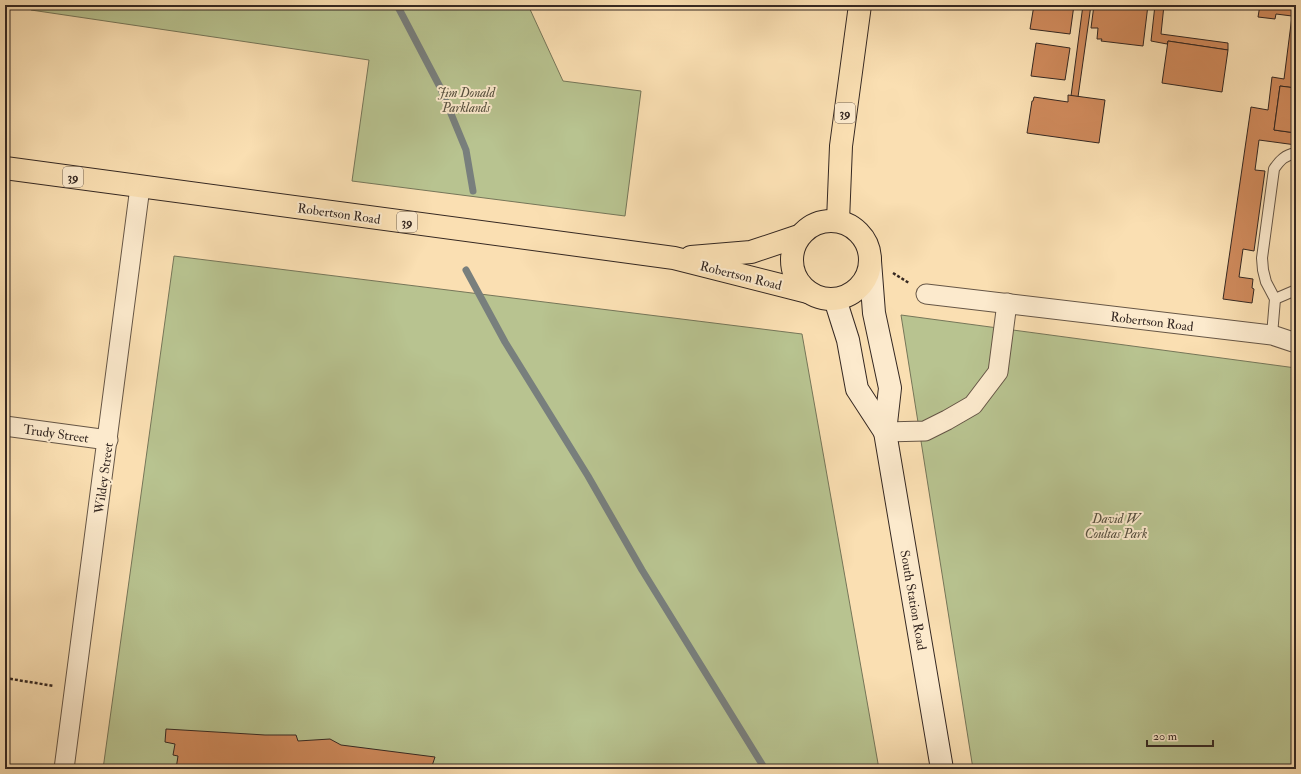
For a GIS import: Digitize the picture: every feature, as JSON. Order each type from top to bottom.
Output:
[{"type":"main road","name":"39","points":[[800,236],[810,226],[824,222],[838,221],[841,146],[860,5]]},
{"type":"main road","name":"Robertson Road","points":[[5,168],[674,258],[808,292]]},
{"type":"main road","name":"South Station Road","points":[[838,221],[851,226],[862,235],[868,248],[874,313],[890,388],[885,432],[942,769]]},
{"type":"main road","name":"Robertson Road","points":[[674,258],[751,252],[800,236]]},
{"type":"main road","points":[[800,236],[794,248],[792,260],[794,272],[799,283],[808,292]]},
{"type":"main road","points":[[835,299],[848,295],[860,287],[867,275],[870,261]]},
{"type":"main road","name":"39","points":[[808,292],[821,298],[835,299]]},
{"type":"main road","name":"South Station Road","points":[[835,299],[848,340],[857,389],[885,432]]},
{"type":"street","name":"Wildey Street","points":[[64,769],[140,187]]},
{"type":"street","name":"Robertson Road","points":[[926,294],[1272,335],[1296,343]]},
{"type":"street","points":[[885,432],[924,431],[973,405],[998,372],[1007,303]]},
{"type":"street","name":"Trudy Street","points":[[5,426],[108,440]]},
{"type":"lane","points":[[1272,335],[1275,299],[1266,282],[1262,258],[1274,169],[1280,159],[1290,154],[1296,154]]},
{"type":"lane","points":[[1275,299],[1296,290]]},
{"type":"path","points":[[892,273],[926,294]]},
{"type":"path","points":[[5,678],[74,690]]},
{"type":"green space","name":"Jim Donald Parklands","points":[[32,5],[528,5],[563,81],[641,91],[625,216],[352,181],[369,60],[31,10]]},
{"type":"green space","points":[[174,256],[802,334],[879,769],[103,769]]},
{"type":"green space","name":"David W Coultas Park","points":[[901,315],[1296,368],[1296,769],[973,769]]},
{"type":"building","points":[[1034,5],[1074,5],[1070,34],[1030,29]]},
{"type":"building","points":[[1083,5],[1091,5],[1078,97],[1071,96]]},
{"type":"building","points":[[1094,5],[1148,5],[1143,46],[1101,41],[1102,39],[1097,39],[1098,28],[1091,28]]},
{"type":"building","points":[[1155,5],[1164,5],[1161,34],[1228,43],[1228,50],[1168,41],[1167,44],[1151,41]]},
{"type":"building","points":[[1260,5],[1296,5],[1295,88],[1280,86],[1274,130],[1296,133],[1296,145],[1259,140],[1255,170],[1265,171],[1254,251],[1243,249],[1239,277],[1253,279],[1252,288],[1254,289],[1252,303],[1223,299],[1251,107],[1268,110],[1272,77],[1284,79],[1292,16],[1276,14],[1275,19],[1258,17]]},
{"type":"building","points":[[1168,41],[1228,50],[1222,92],[1162,83]]},
{"type":"building","points":[[1036,43],[1070,48],[1065,80],[1031,76]]},
{"type":"building","points":[[1280,86],[1296,88],[1296,133],[1274,130]]},
{"type":"building","points":[[1068,95],[1105,100],[1099,143],[1027,133],[1034,97],[1068,102]]},
{"type":"building","points":[[166,729],[265,735],[296,735],[298,741],[330,739],[341,745],[435,757],[431,769],[176,769],[178,756],[173,755],[175,744],[165,742]]},
{"type":"waterway","points":[[397,5],[440,87],[466,150],[473,191]]},
{"type":"waterway","points":[[466,270],[505,342],[588,476],[642,570],[765,769]]}]
